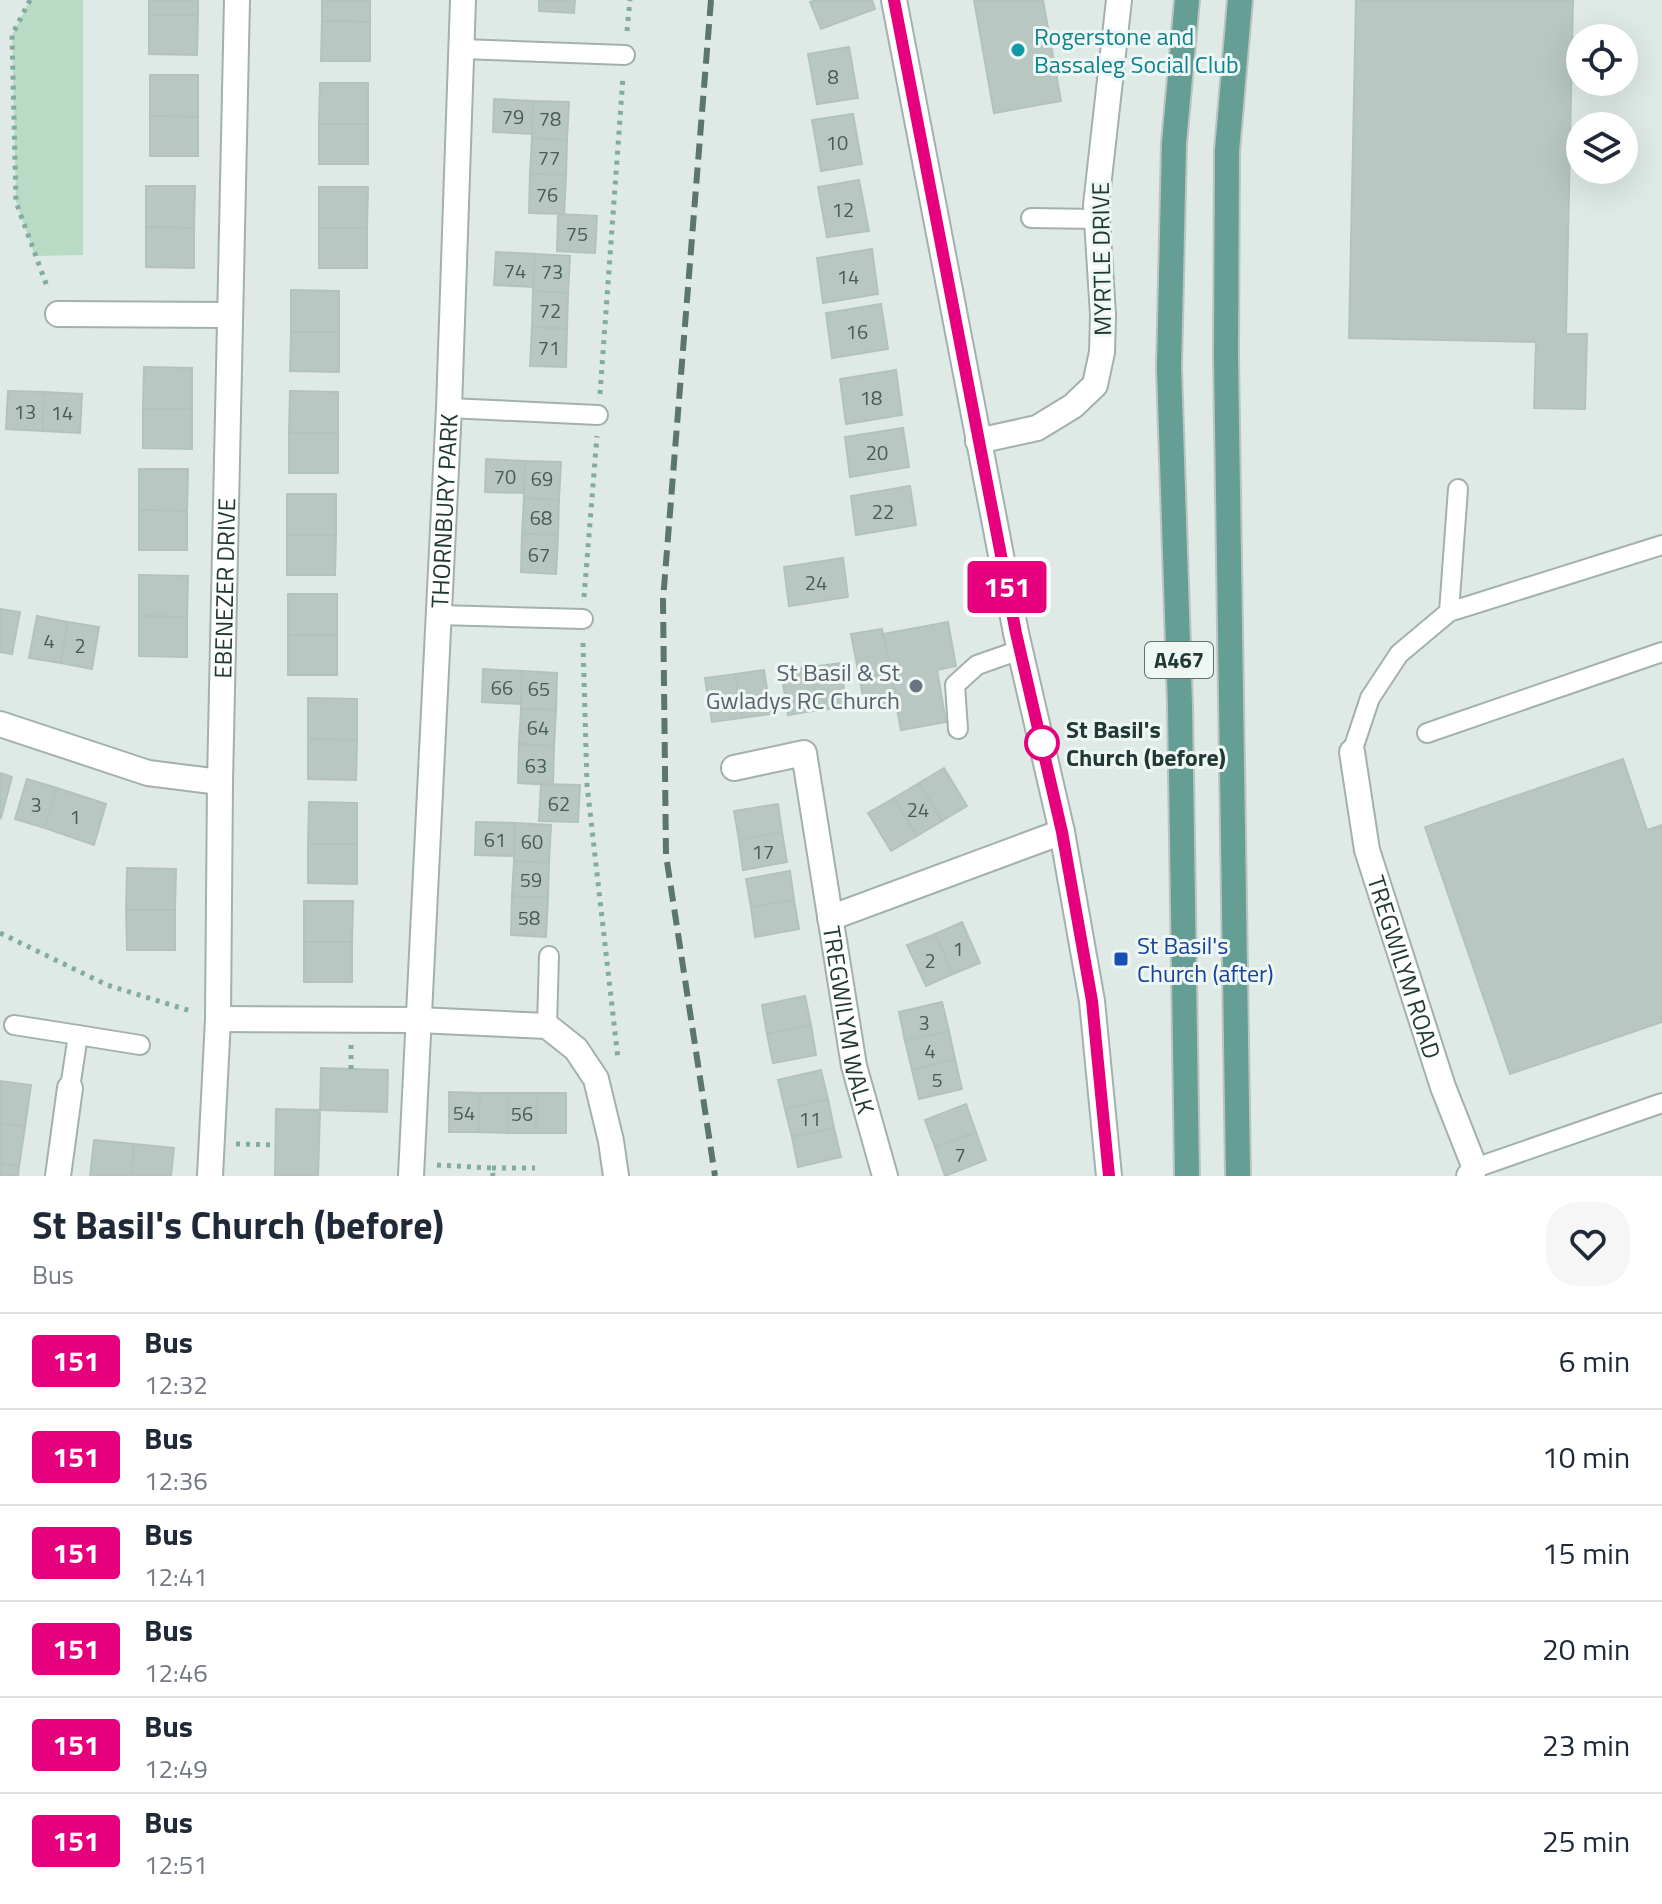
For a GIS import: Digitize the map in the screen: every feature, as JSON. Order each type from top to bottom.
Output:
[{"type":"main road","name":"A467","points":[[1187,0],[1174,143],[1169,368],[1181,721],[1187,1176]]},
{"type":"main road","name":"A467","points":[[1238,1176],[1226,356],[1227,151],[1240,0]]},
{"type":"main road","points":[[1177,1176],[1185,1002]]},
{"type":"street","name":"EBENEZER DRIVE","points":[[210,1176],[218,1019],[220,782],[237,0]]},
{"type":"street","name":"THORNBURY PARK","points":[[411,1170],[449,408],[463,0]]},
{"type":"street","points":[[894,0],[1020,650],[1062,832],[1092,1001],[1109,1176]]},
{"type":"street","name":"MYRTLE DRIVE","points":[[978,441],[1037,428],[1073,406],[1095,385],[1102,352],[1103,327],[1097,190],[1119,0]]},
{"type":"street","points":[[58,314],[229,315]]},
{"type":"street","points":[[0,724],[148,773],[220,782]]},
{"type":"street","name":"TREGWILYM ROAD","points":[[1352,752],[1367,850],[1472,1172]]},
{"type":"street","points":[[734,768],[804,753],[830,918]]},
{"type":"street","name":"TREGWILYM WALK","points":[[885,1176],[854,1066],[830,918],[1062,832]]},
{"type":"street","points":[[218,1019],[418,1020],[547,1026],[576,1049],[596,1079],[616,1176]]},
{"type":"street","points":[[58,1176],[70,1088]]},
{"type":"lane","points":[[461,49],[625,55]]},
{"type":"lane","points":[[1031,218],[1096,219]]},
{"type":"lane","points":[[449,408],[598,415]]},
{"type":"lane","points":[[1449,612],[1458,489]]},
{"type":"lane","points":[[1352,752],[1370,698],[1399,654],[1449,612],[1662,545]]},
{"type":"lane","points":[[439,615],[583,619]]},
{"type":"lane","points":[[958,729],[955,685],[977,665],[1020,650]]},
{"type":"lane","points":[[1427,733],[1662,652]]},
{"type":"lane","points":[[547,1026],[549,956]]},
{"type":"lane","points":[[14,1025],[140,1045]]},
{"type":"lane","points":[[70,1088],[78,1035]]},
{"type":"lane","points":[[1472,1172],[1662,1103]]},
{"type":"path","points":[[30,0],[12,35],[16,202],[58,314]]},
{"type":"path","points":[[619,1070],[587,785],[583,619],[630,0]]},
{"type":"path","points":[[0,933],[107,985],[218,1019]]},
{"type":"path","points":[[212,1144],[275,1145]]},
{"type":"path","points":[[492,1168],[493,1176]]},
{"type":"path","points":[[411,1170],[535,1168]]},
{"type":"green space","points":[[30,0],[83,0],[83,255],[35,256],[16,202],[12,35]]},
{"type":"building","points":[[149,0],[198,0],[198,15],[149,15]]},
{"type":"building","points":[[322,0],[370,0],[370,22],[322,21]]},
{"type":"building","points":[[539,0],[575,0],[574,13],[539,11]]},
{"type":"building","points":[[872,0],[875,9],[821,29],[810,2]]},
{"type":"building","name":"Rogerstone and Bassaleg Social Club","points":[[974,0],[1043,0],[1061,101],[994,113]]},
{"type":"building","points":[[1356,0],[1573,0],[1572,24],[1566,24],[1566,96],[1571,96],[1571,112],[1566,112],[1566,184],[1569,184],[1566,334],[1587,334],[1585,409],[1534,408],[1536,342],[1349,338]]},
{"type":"building","points":[[149,15],[198,15],[197,55],[149,54]]},
{"type":"building","points":[[322,21],[370,22],[370,61],[321,61]]},
{"type":"building","points":[[849,47],[858,98],[817,104],[808,54]]},
{"type":"building","points":[[150,75],[198,75],[198,117],[150,116]]},
{"type":"building","points":[[320,83],[368,83],[368,124],[319,124]]},
{"type":"building","points":[[494,99],[533,101],[532,134],[493,132]]},
{"type":"building","points":[[533,101],[569,102],[567,140],[532,138]]},
{"type":"building","points":[[853,114],[862,164],[821,171],[812,120]]},
{"type":"building","points":[[150,116],[198,117],[198,156],[150,156]]},
{"type":"building","points":[[319,124],[368,124],[368,164],[319,164]]},
{"type":"building","points":[[532,138],[567,140],[566,175],[530,174]]},
{"type":"building","points":[[530,174],[566,175],[564,214],[529,213]]},
{"type":"building","points":[[859,180],[869,231],[827,237],[818,187]]},
{"type":"building","points":[[146,186],[195,186],[194,228],[146,227]]},
{"type":"building","points":[[319,187],[368,187],[367,228],[319,228]]},
{"type":"building","points":[[558,214],[597,216],[595,253],[557,251]]},
{"type":"building","points":[[146,227],[194,228],[194,268],[146,267]]},
{"type":"building","points":[[319,228],[367,228],[367,268],[319,268]]},
{"type":"building","points":[[872,249],[878,294],[823,303],[817,258]]},
{"type":"building","points":[[496,252],[535,254],[534,287],[494,285]]},
{"type":"building","points":[[535,254],[570,256],[568,293],[533,291]]},
{"type":"building","points":[[291,290],[339,291],[339,332],[291,332]]},
{"type":"building","points":[[533,291],[568,293],[567,329],[532,327]]},
{"type":"building","points":[[881,304],[888,349],[832,358],[826,313]]},
{"type":"building","points":[[532,327],[567,329],[566,367],[530,366]]},
{"type":"building","points":[[291,332],[339,332],[339,372],[290,371]]},
{"type":"building","points":[[144,367],[192,368],[192,409],[143,409]]},
{"type":"building","points":[[896,370],[902,415],[846,424],[840,379]]},
{"type":"building","points":[[8,391],[44,392],[43,431],[6,429]]},
{"type":"building","points":[[290,391],[338,392],[338,433],[289,433]]},
{"type":"building","points":[[44,392],[82,394],[80,433],[43,431]]},
{"type":"building","points":[[143,409],[192,409],[192,449],[143,448]]},
{"type":"building","points":[[903,428],[909,467],[850,477],[845,437]]},
{"type":"building","points":[[289,433],[338,433],[338,473],[289,473]]},
{"type":"building","points":[[486,459],[525,461],[524,493],[485,492]]},
{"type":"building","points":[[525,461],[561,462],[559,500],[524,498]]},
{"type":"building","points":[[139,469],[188,469],[187,511],[139,510]]},
{"type":"building","points":[[910,486],[916,525],[856,535],[851,496]]},
{"type":"building","points":[[287,494],[336,494],[336,535],[287,535]]},
{"type":"building","points":[[524,498],[559,500],[558,535],[522,534]]},
{"type":"building","points":[[139,510],[187,511],[187,550],[139,550]]},
{"type":"building","points":[[522,534],[558,535],[556,574],[521,572]]},
{"type":"building","points":[[287,535],[336,535],[335,575],[287,575]]},
{"type":"building","points":[[843,558],[848,597],[789,606],[784,567]]},
{"type":"building","points":[[139,575],[188,576],[187,617],[139,616]]},
{"type":"building","points":[[288,594],[337,594],[337,635],[288,635]]},
{"type":"building","points":[[0,609],[20,612],[12,654],[0,652]]},
{"type":"building","points":[[37,616],[68,622],[61,663],[29,658]]},
{"type":"building","points":[[139,616],[187,617],[187,657],[139,656]]},
{"type":"building","points":[[68,622],[99,627],[92,669],[61,663]]},
{"type":"building","name":"St Basil & St Gwladys RC Church","points":[[948,622],[956,666],[937,670],[946,722],[901,730],[883,634]]},
{"type":"building","points":[[882,629],[896,702],[865,707],[851,634]]},
{"type":"building","points":[[288,635],[337,635],[337,675],[288,675]]},
{"type":"building","points":[[840,663],[847,707],[818,710],[811,667]]},
{"type":"building","points":[[811,667],[818,710],[788,715],[781,671]]},
{"type":"building","points":[[483,669],[522,671],[521,704],[482,702]]},
{"type":"building","points":[[764,670],[771,714],[742,718],[735,674]]},
{"type":"building","points":[[522,671],[557,673],[556,710],[521,709]]},
{"type":"building","points":[[735,674],[742,718],[712,722],[705,678]]},
{"type":"building","points":[[308,698],[357,699],[357,740],[308,739]]},
{"type":"building","points":[[521,709],[556,710],[554,746],[519,744]]},
{"type":"building","points":[[308,739],[357,740],[356,780],[308,779]]},
{"type":"building","points":[[519,744],[554,746],[553,785],[518,783]]},
{"type":"building","points":[[1623,759],[1647,830],[1662,825],[1662,1022],[1510,1074],[1425,827]]},
{"type":"building","points":[[944,768],[967,806],[942,821],[919,783]]},
{"type":"building","points":[[0,773],[12,777],[1,818],[0,817]]},
{"type":"building","points":[[27,779],[57,788],[45,828],[15,819]]},
{"type":"building","points":[[919,783],[942,821],[917,836],[894,798]]},
{"type":"building","points":[[541,784],[580,785],[578,822],[539,821]]},
{"type":"building","points":[[57,788],[106,804],[94,845],[45,828]]},
{"type":"building","points":[[894,798],[917,836],[891,851],[868,813]]},
{"type":"building","points":[[309,802],[357,803],[357,844],[308,844]]},
{"type":"building","points":[[778,804],[782,832],[739,840],[734,811]]},
{"type":"building","points":[[476,822],[515,823],[514,856],[475,855]]},
{"type":"building","points":[[515,823],[551,825],[549,863],[514,861]]},
{"type":"building","points":[[782,832],[787,862],[743,870],[739,840]]},
{"type":"building","points":[[308,844],[357,844],[357,884],[308,883]]},
{"type":"building","points":[[514,861],[549,863],[548,898],[512,896]]},
{"type":"building","points":[[127,868],[176,869],[175,910],[126,910]]},
{"type":"building","points":[[790,871],[794,900],[751,907],[746,879]]},
{"type":"building","points":[[512,896],[548,898],[546,937],[511,935]]},
{"type":"building","points":[[794,900],[799,929],[755,937],[751,907]]},
{"type":"building","points":[[304,901],[353,901],[352,942],[304,942]]},
{"type":"building","points":[[126,910],[175,910],[175,950],[127,950]]},
{"type":"building","points":[[962,922],[980,963],[953,974],[935,934]]},
{"type":"building","points":[[935,934],[953,974],[926,986],[907,945]]},
{"type":"building","points":[[304,942],[352,942],[352,982],[304,982]]},
{"type":"building","points":[[805,996],[811,1025],[767,1034],[762,1005]]},
{"type":"building","points":[[942,1002],[949,1031],[905,1041],[899,1012]]},
{"type":"building","points":[[811,1025],[816,1055],[773,1063],[767,1034]]},
{"type":"building","points":[[949,1031],[955,1059],[912,1070],[905,1041]]},
{"type":"building","points":[[955,1059],[962,1089],[919,1099],[912,1070]]},
{"type":"building","points":[[321,1068],[388,1070],[387,1112],[320,1110]]},
{"type":"building","points":[[821,1070],[828,1099],[785,1109],[778,1080]]},
{"type":"building","points":[[0,1081],[31,1085],[25,1127],[0,1123]]},
{"type":"building","points":[[449,1092],[480,1093],[479,1132],[449,1132]]},
{"type":"building","points":[[480,1093],[508,1093],[508,1133],[479,1132]]},
{"type":"building","points":[[508,1093],[537,1093],[536,1133],[508,1133]]},
{"type":"building","points":[[537,1093],[566,1093],[566,1133],[536,1133]]},
{"type":"building","points":[[828,1099],[834,1128],[792,1137],[785,1109]]},
{"type":"building","points":[[966,1104],[976,1132],[935,1147],[925,1120]]},
{"type":"building","points":[[276,1109],[320,1110],[318,1176],[275,1176]]},
{"type":"building","points":[[0,1123],[25,1127],[19,1166],[0,1164]]},
{"type":"building","points":[[834,1128],[841,1157],[798,1167],[792,1137]]},
{"type":"building","points":[[976,1132],[986,1160],[945,1176],[935,1147]]},
{"type":"building","points":[[94,1140],[134,1144],[131,1176],[90,1176]]},
{"type":"building","points":[[134,1144],[174,1148],[171,1176],[131,1176]]},
{"type":"building","points":[[0,1164],[19,1166],[18,1176],[0,1176]]},
{"type":"railway","points":[[711,0],[663,600],[666,855],[715,1176]]},
{"type":"bus line","name":"151","points":[[894,0],[1016,633],[1062,832],[1092,1001],[1109,1176]]},
{"type":"place","name":"Rogerstone and Bassaleg Social Club","points":[[1018,50]]},
{"type":"place","name":"St Basil & St Gwladys RC Church","points":[[916,686]]},
{"type":"place","name":"St Basil's Church (before)","points":[[1042,743]]},
{"type":"place","name":"St Basil's Church (after)","points":[[1121,959]]}]
